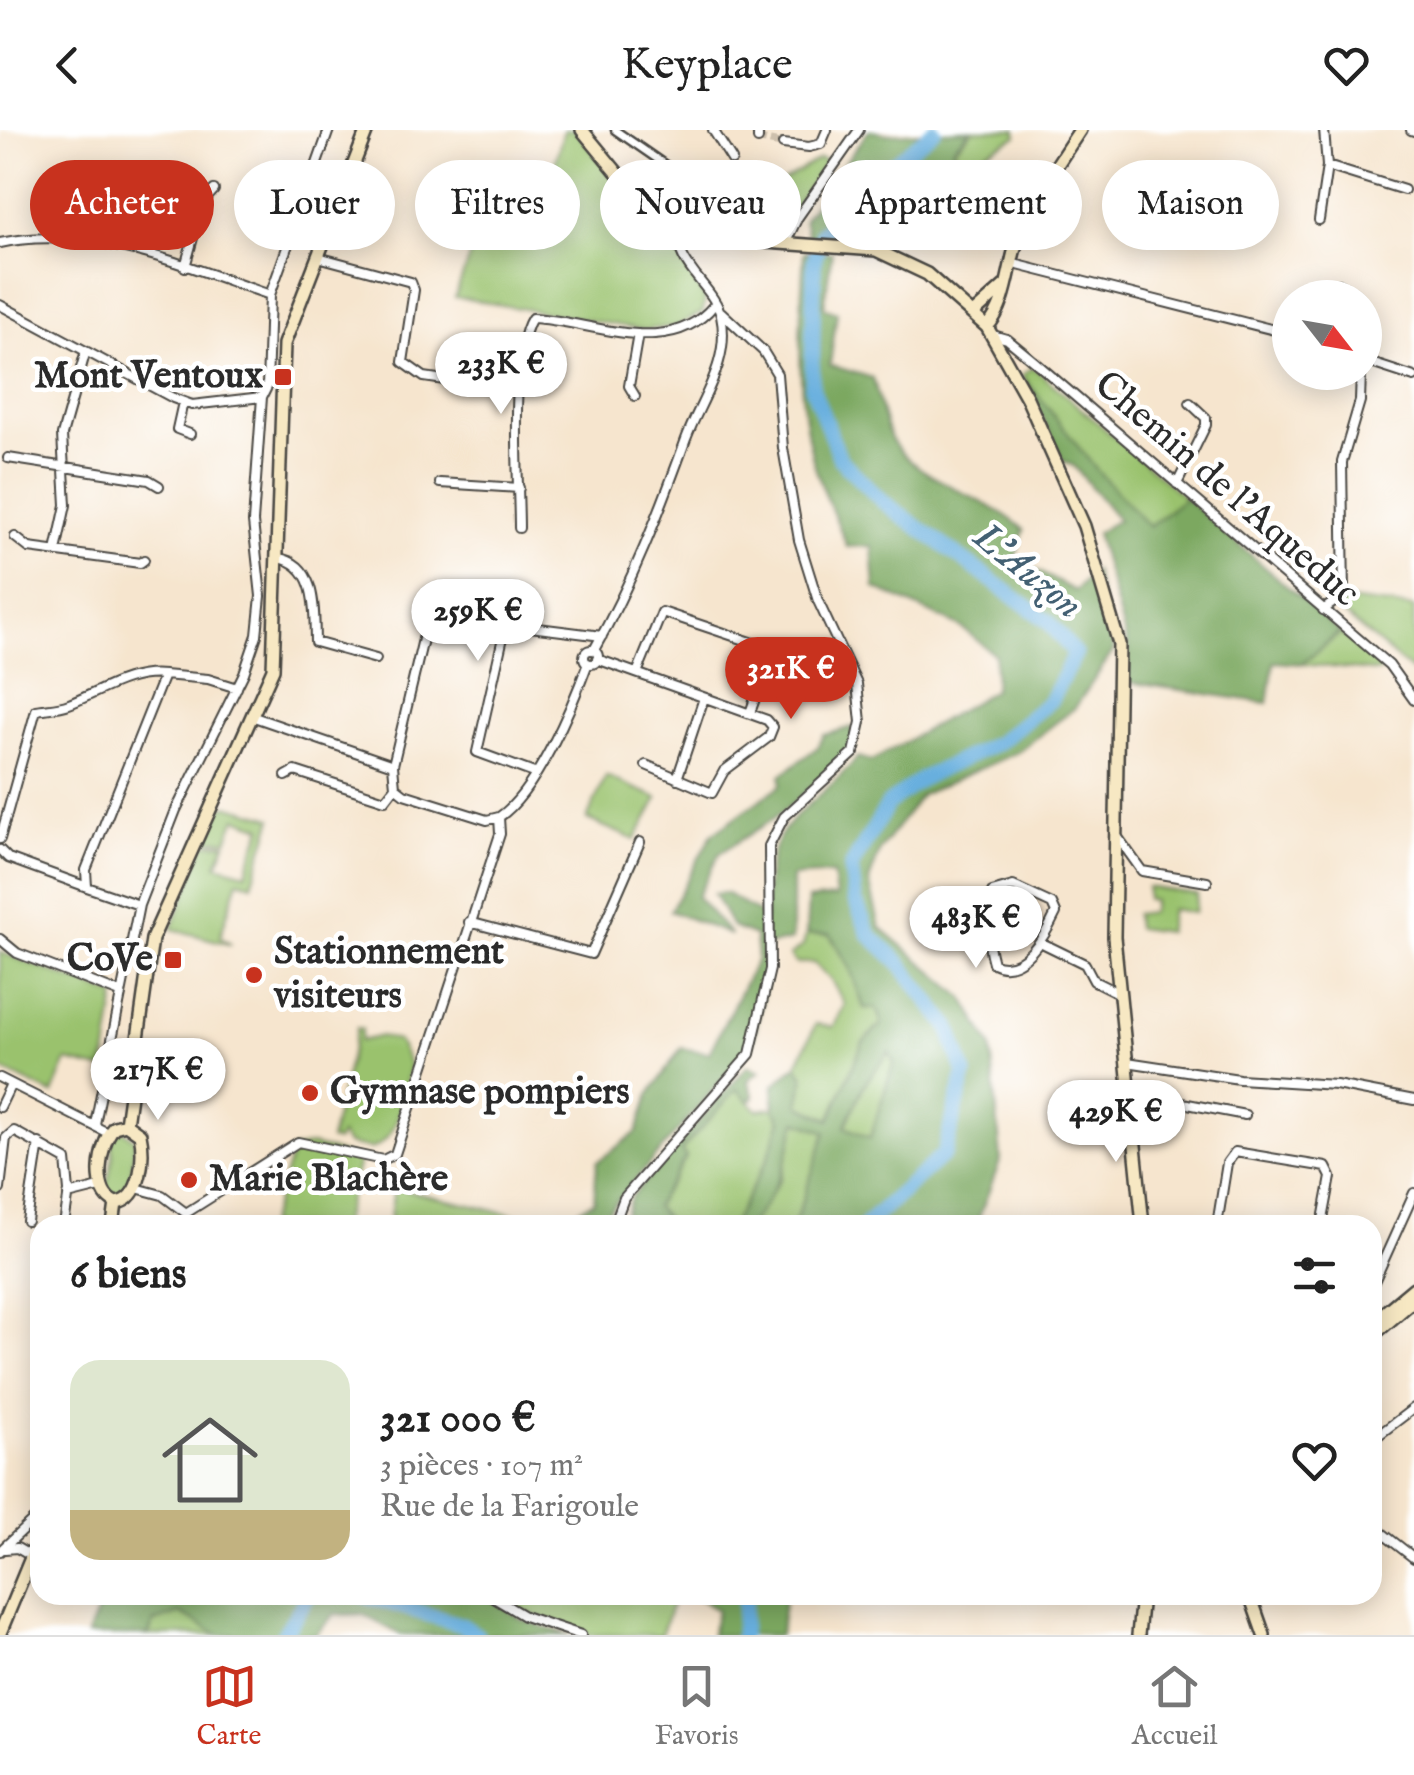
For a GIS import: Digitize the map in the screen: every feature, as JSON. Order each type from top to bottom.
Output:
[{"type":"main road","points":[[126,1124],[156,951],[191,854],[273,669],[284,350],[367,130]]},
{"type":"main road","points":[[582,130],[607,160]]},
{"type":"main road","points":[[990,331],[1031,207],[1080,130]]},
{"type":"main road","points":[[801,244],[894,255],[928,274],[974,313],[990,331],[1084,526],[1115,620],[1119,664],[1112,889],[1142,1215]]},
{"type":"main road","points":[[974,313],[1004,286]]},
{"type":"main road","points":[[126,1124],[142,1137],[136,1188],[128,1200],[116,1203],[106,1199],[100,1187],[108,1133],[126,1124]]},
{"type":"main road","points":[[114,1215],[116,1203]]},
{"type":"main road","points":[[1382,1315],[1414,1288]]},
{"type":"main road","points":[[1382,1327],[1414,1300]]},
{"type":"main road","points":[[0,1633],[30,1560]]},
{"type":"main road","points":[[1138,1635],[1141,1605]]},
{"type":"main road","points":[[1254,1605],[1264,1635]]},
{"type":"street","points":[[94,1124],[139,905],[176,810],[237,688],[260,617],[253,522],[262,397],[267,387],[270,296],[328,130]]},
{"type":"street","points":[[615,130],[658,160]]},
{"type":"street","points":[[714,130],[732,160]]},
{"type":"street","points":[[783,144],[809,148],[820,144],[827,130]]},
{"type":"street","points":[[801,213],[859,130]]},
{"type":"street","points":[[1318,220],[1327,166],[1324,130]]},
{"type":"street","points":[[1327,166],[1404,190]]},
{"type":"street","points":[[0,242],[63,236],[185,267],[270,296]]},
{"type":"street","points":[[185,267],[190,250]]},
{"type":"street","points":[[618,1215],[624,1198],[750,1054],[770,969],[768,846],[784,817],[854,754],[861,722],[857,684],[818,601],[799,540],[783,448],[777,374],[763,351],[718,309],[682,250]]},
{"type":"street","points":[[318,257],[411,282],[414,290],[403,362],[424,377],[493,387]]},
{"type":"street","points":[[1010,263],[1272,328]]},
{"type":"street","points":[[0,304],[86,354],[183,402],[192,405],[262,397]]},
{"type":"street","points":[[519,528],[521,370],[523,338],[532,318],[638,334],[673,332],[718,309]]},
{"type":"street","points":[[394,787],[487,820],[499,817],[534,773],[572,708],[663,508],[693,423],[716,376],[718,309]]},
{"type":"street","name":"Chemin de l'Aqueduc","points":[[990,331],[1007,339],[1399,675],[1414,700]]},
{"type":"street","points":[[636,396],[629,386],[638,334]]},
{"type":"street","points":[[267,348],[284,350]]},
{"type":"street","points":[[56,550],[66,505],[65,420],[86,354]]},
{"type":"street","points":[[1382,367],[1414,377]]},
{"type":"street","points":[[1324,610],[1344,595],[1342,462],[1360,390]]},
{"type":"street","points":[[177,429],[183,402]]},
{"type":"street","points":[[1176,484],[1206,424],[1206,418],[1190,403]]},
{"type":"street","points":[[164,426],[190,434]]},
{"type":"street","points":[[8,458],[65,464],[159,486]]},
{"type":"street","points":[[440,483],[519,488]]},
{"type":"street","points":[[15,537],[29,548],[140,563],[144,560]]},
{"type":"street","points":[[278,558],[294,563],[306,576],[316,616],[315,642],[376,658]]},
{"type":"street","points":[[637,673],[662,612],[769,648],[772,654],[750,714]]},
{"type":"street","points":[[286,776],[295,771],[385,800],[394,787],[393,764],[430,618],[602,636]]},
{"type":"street","points":[[506,624],[477,752],[534,773]]},
{"type":"street","points":[[593,657],[771,722],[773,732],[728,768],[714,791],[707,793],[646,765]]},
{"type":"street","points":[[0,838],[36,710],[70,704],[88,692],[140,676],[208,679],[237,688]]},
{"type":"street","points":[[87,887],[92,854],[164,676]]},
{"type":"street","points":[[677,780],[704,698]]},
{"type":"street","points":[[254,717],[393,764]]},
{"type":"street","points":[[136,1188],[162,1194],[186,1213],[298,1142],[383,1160],[395,1154],[500,834],[499,817]]},
{"type":"street","points":[[1114,833],[1142,871],[1207,882]]},
{"type":"street","points":[[469,922],[591,954],[640,842]]},
{"type":"street","points":[[0,850],[8,858],[139,905]]},
{"type":"street","points":[[1013,886],[1056,908],[1042,942],[1012,965],[993,963],[988,946],[992,892],[1013,886]]},
{"type":"street","points":[[0,939],[18,953],[120,993]]},
{"type":"street","points":[[1042,942],[1085,964],[1100,984],[1120,994]]},
{"type":"street","points":[[1100,984],[1118,978]]},
{"type":"street","points":[[1126,1062],[1238,1079],[1336,1084],[1414,1100]]},
{"type":"street","points":[[0,1078],[108,1133]]},
{"type":"street","points":[[0,1107],[11,1084]]},
{"type":"street","points":[[1130,1093],[1246,1115]]},
{"type":"street","points":[[0,1190],[8,1132],[66,1160],[65,1215]]},
{"type":"street","points":[[27,1221],[39,1144]]},
{"type":"street","points":[[1219,1215],[1227,1163],[1234,1152],[1326,1167],[1331,1177],[1324,1215]]},
{"type":"street","points":[[68,1194],[100,1187]]},
{"type":"street","points":[[1382,1266],[1414,1193]]},
{"type":"street","points":[[1382,1432],[1414,1408]]},
{"type":"street","points":[[0,1550],[30,1523]]},
{"type":"street","points":[[1382,1532],[1414,1558]]},
{"type":"street","points":[[14,1537],[30,1550]]},
{"type":"street","points":[[0,1550],[12,1547],[30,1552]]},
{"type":"street","points":[[506,1605],[524,1616],[581,1635]]},
{"type":"green space","points":[[564,130],[575,130],[600,160],[600,250],[680,250],[705,299],[703,312],[677,326],[645,330],[455,297],[472,250],[580,250],[580,160],[556,160]]},
{"type":"green space","points":[[869,130],[887,134],[970,130],[954,147],[952,160],[847,160]]},
{"type":"green space","points":[[973,130],[1016,130],[1017,136],[972,160],[955,160],[955,148]]},
{"type":"green space","points":[[823,160],[821,170],[801,198],[801,170]]},
{"type":"green space","points":[[821,196],[821,237],[808,237],[804,219]]},
{"type":"green space","points":[[804,252],[832,252],[824,307],[837,312],[830,365],[873,378],[891,438],[915,465],[993,508],[1024,530],[1015,559],[1075,591],[1094,571],[1114,650],[1075,708],[1018,752],[921,795],[880,850],[869,881],[880,927],[963,997],[991,1046],[1001,1159],[980,1215],[797,1215],[826,1132],[797,1121],[767,1201],[756,1215],[737,1215],[768,1158],[781,1120],[774,1108],[774,1085],[797,1065],[804,1077],[799,1105],[830,1120],[863,1042],[882,1024],[876,1008],[864,1008],[850,968],[830,934],[806,935],[808,900],[836,897],[833,874],[792,877],[792,940],[766,946],[764,990],[753,1044],[605,1215],[570,1215],[594,1201],[597,1162],[637,1132],[649,1095],[681,1048],[709,1053],[757,959],[755,936],[732,927],[714,894],[726,893],[765,917],[772,857],[790,822],[858,757],[872,761],[994,690],[995,655],[961,627],[875,588],[872,546],[847,547],[816,471],[803,408],[800,357]],"holes":[[[889,1052],[894,1062],[870,1138],[845,1127],[864,1085]]]},
{"type":"green space","points":[[1033,367],[1185,498],[1149,527],[1095,469],[1022,375]]},
{"type":"green space","points":[[1022,375],[1095,468],[1149,527],[1185,498],[1340,632],[1302,664],[1274,662],[1268,703],[1127,682],[1129,650],[1096,533],[1118,520],[1074,466],[1063,461]]},
{"type":"green space","points":[[1348,600],[1414,608],[1414,673],[1334,606]]},
{"type":"green space","points":[[1341,633],[1382,668],[1380,672],[1302,664]]},
{"type":"green space","points":[[853,727],[853,750],[782,813],[719,854],[697,897],[731,935],[670,911],[712,834],[781,785],[781,775],[818,747],[824,735]]},
{"type":"green space","points":[[606,776],[658,798],[635,840],[587,819]]},
{"type":"green space","points":[[227,805],[273,818],[252,884],[238,880],[220,937],[232,945],[172,929],[204,844],[226,843],[217,865],[246,873],[262,827],[236,818],[227,840],[207,840],[221,808]]},
{"type":"green space","points":[[1147,887],[1197,894],[1194,913],[1171,909],[1167,932],[1136,928],[1135,914],[1151,912],[1153,900],[1147,899]]},
{"type":"green space","points":[[829,934],[850,968],[864,1008],[876,1008],[882,1024],[863,1042],[831,1120],[799,1105],[804,1077],[797,1065],[816,1024],[833,1027],[845,1005],[831,980],[814,963],[795,963],[790,955],[803,946],[806,935]]},
{"type":"green space","points":[[0,952],[116,996],[104,1070],[67,1061],[53,1094],[0,1069]]},
{"type":"green space","points":[[357,1028],[362,1029],[360,1041],[381,1036],[398,1041],[410,1065],[395,1125],[371,1149],[347,1144],[340,1135],[337,1141],[330,1140]]},
{"type":"green space","points":[[889,1051],[894,1062],[870,1138],[845,1127],[864,1085]]},
{"type":"green space","points":[[748,1066],[760,1071],[748,1080],[754,1097],[749,1101],[737,1089],[681,1150],[686,1157],[655,1206],[663,1215],[625,1215],[631,1197]]},
{"type":"green space","points":[[737,1088],[757,1110],[774,1108],[781,1119],[768,1158],[737,1215],[662,1215],[654,1207],[686,1157],[681,1151]]},
{"type":"green space","points":[[797,1121],[827,1132],[798,1215],[756,1215],[780,1180]]},
{"type":"green space","points":[[122,1129],[135,1140],[130,1188],[114,1197],[106,1188],[113,1156],[111,1139]]},
{"type":"green space","points":[[311,1145],[360,1158],[345,1215],[271,1215],[293,1149]]},
{"type":"green space","points":[[394,1188],[515,1215],[390,1215]]},
{"type":"green space","points":[[100,1605],[500,1605],[523,1620],[570,1635],[401,1635],[362,1614],[334,1615],[315,1635],[219,1635],[180,1613],[154,1622],[148,1635],[87,1635]]},
{"type":"green space","points":[[507,1605],[672,1605],[661,1635],[587,1635]]},
{"type":"green space","points":[[709,1605],[784,1605],[780,1635],[711,1635],[717,1610]]},
{"type":"green space","points":[[180,1613],[219,1635],[148,1635],[154,1622]]},
{"type":"waterway","name":"L'Auzon","points":[[876,1215],[944,1154],[965,1074],[949,1027],[899,962],[869,934],[855,900],[851,867],[888,804],[921,779],[999,742],[1050,701],[1075,654],[1049,622],[882,501],[840,459],[812,387],[814,261],[822,233],[866,187],[934,130]]},
{"type":"waterway","name":"L'Auzon","points":[[283,1635],[302,1605]]},
{"type":"waterway","name":"L'Auzon","points":[[396,1605],[462,1625],[477,1635]]},
{"type":"waterway","name":"L'Auzon","points":[[742,1635],[744,1605]]},
{"type":"tunnel","points":[[758,139],[783,144]]},
{"type":"place","name":"Mont Ventoux","points":[[283,377]]},
{"type":"place","name":"CoVe","points":[[173,960]]},
{"type":"place","name":"Stationnement visiteurs","points":[[254,975]]},
{"type":"place","name":"Gymnase pompiers","points":[[310,1093]]},
{"type":"place","name":"Marie Blachère","points":[[189,1180]]}]
